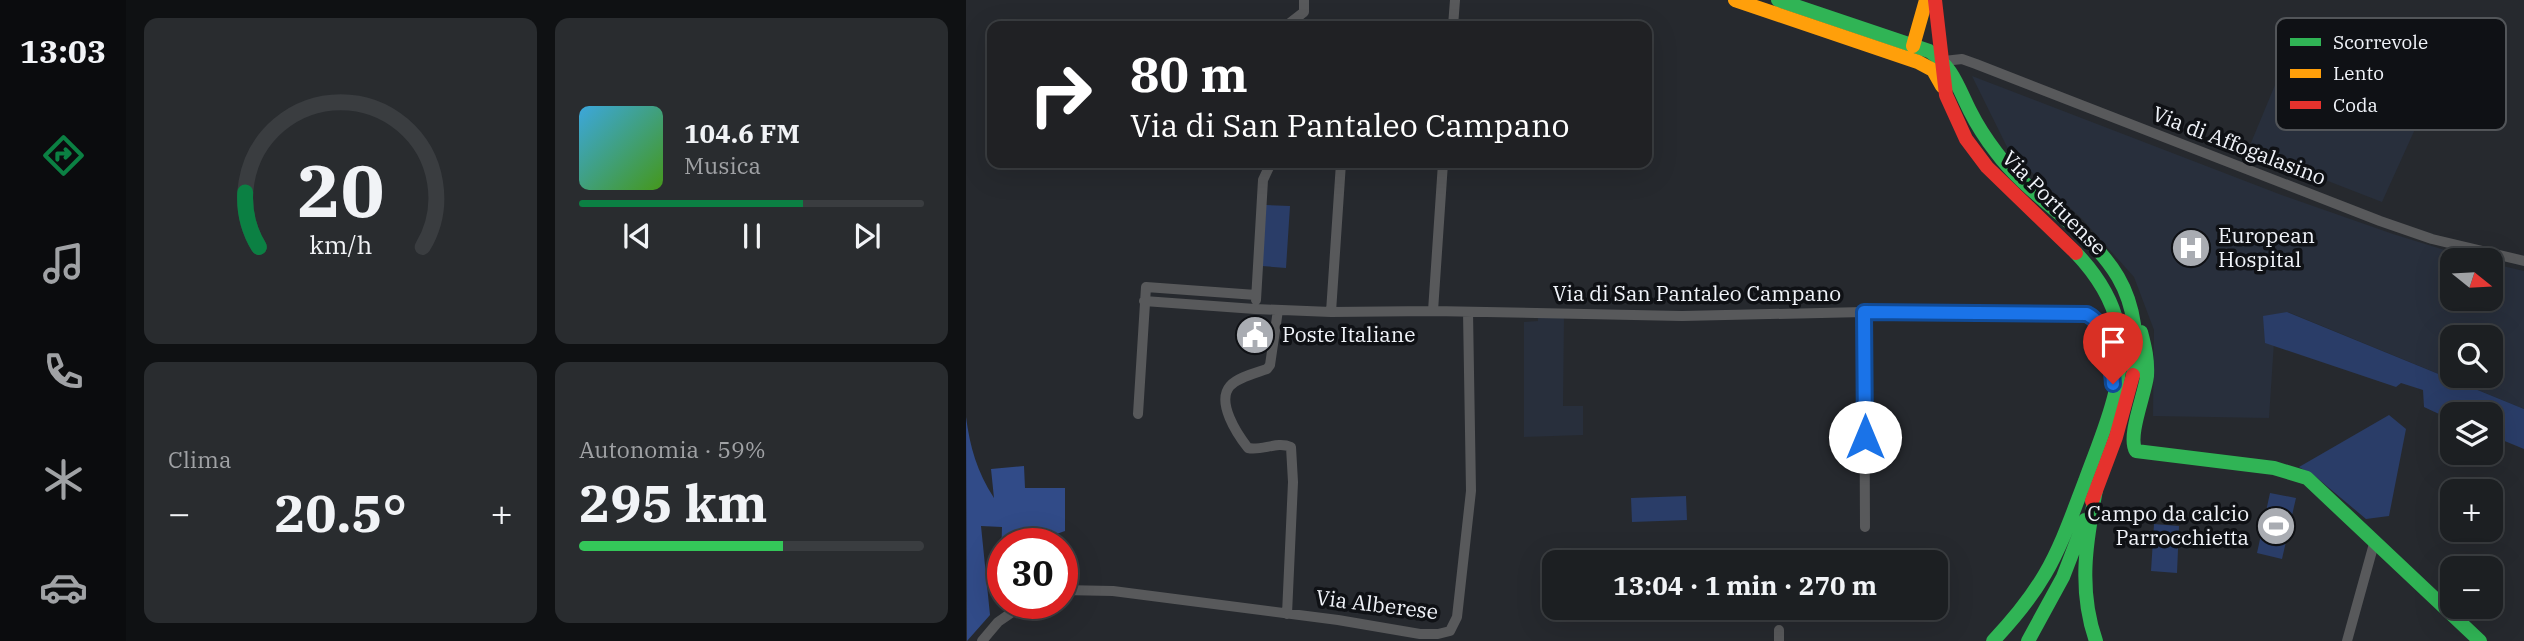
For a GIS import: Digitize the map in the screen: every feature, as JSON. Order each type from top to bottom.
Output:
[{"type":"main road","points":[[1778,0],[1929,51],[1944,61]]},
{"type":"main road","points":[[1913,46],[1926,0]]},
{"type":"main road","name":"Via Portuense","points":[[1935,0],[1944,61],[1945,93],[1965,136],[1984,163],[2015,197],[2079,255],[2103,285],[2115,313],[2120,343],[2120,372],[2114,400],[2063,538],[2046,575],[2023,608],[1993,641]]},
{"type":"main road","points":[[1740,1],[1918,62],[1936,72],[1945,93]]},
{"type":"main road","points":[[1918,62],[1944,61]]},
{"type":"main road","name":"Via Portuense","points":[[1944,61],[1955,75],[1974,118],[1993,148],[2021,181],[2100,254],[2119,280],[2132,313],[2136,351],[2132,382],[2122,420],[2063,577],[2028,641]]},
{"type":"main road","points":[[2132,313],[2146,345],[2148,371],[2133,439],[2136,451],[2274,468],[2300,474],[2314,482],[2480,641]]},
{"type":"main road","points":[[2096,490],[2082,577],[2085,612],[2096,641]]},
{"type":"street","points":[[1292,21],[1304,12],[1304,0]]},
{"type":"street","points":[[1453,21],[1455,0]]},
{"type":"street","name":"Via di Affogalasino","points":[[1944,61],[1962,60],[1976,64],[2417,234],[2524,261]]},
{"type":"street","points":[[1255,309],[1263,180],[1269,168]]},
{"type":"street","points":[[1331,312],[1341,168]]},
{"type":"street","points":[[1433,311],[1443,168]]},
{"type":"street","points":[[1138,414],[1146,287],[1256,295]]},
{"type":"street","name":"Via di San Pantaleo Campano","points":[[1144,300],[1331,312],[1433,311],[1682,316],[1864,312],[2087,314],[2099,323],[2104,336],[2111,361],[2114,400]]},
{"type":"street","points":[[1278,310],[1270,365],[1267,369],[1233,383],[1226,394],[1226,409],[1248,448],[1285,444],[1291,447],[1293,482],[1287,614]]},
{"type":"street","name":"Via Alberese","points":[[1078,590],[1113,590],[1420,634],[1445,633],[1453,627],[1457,617],[1471,491],[1468,312]]},
{"type":"street","points":[[1864,312],[1866,527]]},
{"type":"street","points":[[2347,641],[2375,540]]},
{"type":"street","points":[[982,641],[1002,619]]},
{"type":"shaded area","name":"European Hospital","points":[[1972,76],[2279,194],[2440,249],[2440,312],[2502,312],[2503,266],[2524,271],[2524,409],[2473,388],[2503,388],[2503,325],[2440,325],[2440,374],[2288,312],[2275,327],[2269,418],[2153,416],[2154,330],[2134,277],[2082,219],[2009,151]]},
{"type":"shaded area","points":[[2276,83],[2276,130],[2415,130],[2382,202],[2248,150]]},
{"type":"shaded area","points":[[1266,205],[1290,206],[1286,268],[1262,266]]},
{"type":"shaded area","points":[[2287,312],[2440,375],[2440,388],[2473,388],[2524,409],[2524,449],[2503,440],[2503,402],[2440,402],[2440,414],[2424,407],[2423,390],[2401,383],[2396,387],[2265,343],[2263,316]]},
{"type":"shaded area","points":[[1538,316],[1564,317],[1563,406],[1583,406],[1583,435],[1524,437],[1524,322],[1538,321]]},
{"type":"shaded area","points":[[2389,415],[2406,429],[2389,516],[2366,519],[2316,477],[2299,467]]},
{"type":"shaded area","points":[[966,417],[975,459],[994,498],[991,469],[1024,466],[1025,488],[1065,488],[1065,528],[981,526],[987,585],[987,618],[967,641]]},
{"type":"shaded area","name":"Campo da calcio Parrocchietta","points":[[2270,493],[2296,498],[2282,559],[2257,553]]},
{"type":"shaded area","points":[[1686,496],[1687,520],[1632,522],[1631,498]]},
{"type":"shaded area","points":[[2154,524],[2179,526],[2177,573],[2151,571]]},
{"type":"traffic: fast","points":[[1778,0],[1929,51],[1943,63],[1996,152],[2025,184],[2091,243],[2118,277],[2124,288],[2134,325],[2136,350],[2133,375]]},
{"type":"traffic: fast","points":[[1993,641],[2034,592],[2057,552],[2099,443],[2117,386],[2120,346],[2112,306],[2090,269],[2076,253]]},
{"type":"traffic: fast","points":[[2141,332],[2147,376],[2135,426],[2136,451],[2274,468],[2307,478],[2480,641]]},
{"type":"traffic: fast","points":[[2096,490],[2089,528],[2085,585],[2090,622],[2096,641]]},
{"type":"traffic: fast","points":[[2028,641],[2063,577],[2085,520]]},
{"type":"traffic: slow","points":[[1735,0],[1918,62],[1933,70],[1942,86]]},
{"type":"traffic: slow","points":[[1913,46],[1926,0]]},
{"type":"traffic: jam","points":[[1935,0],[1946,95],[1966,139],[1987,167],[2076,253]]},
{"type":"traffic: jam","points":[[2092,501],[2116,437],[2133,375]]},
{"type":"place","name":"European Hospital","points":[[2191,248]]},
{"type":"place","name":"Poste Italiane","points":[[1255,335]]},
{"type":"place","name":"Campo da calcio Parrocchietta","points":[[2276,526]]},
{"type":"route","points":[[1865,437],[1864,312],[2084,313],[2095,318],[2102,329],[2111,361],[2113,384]]}]
